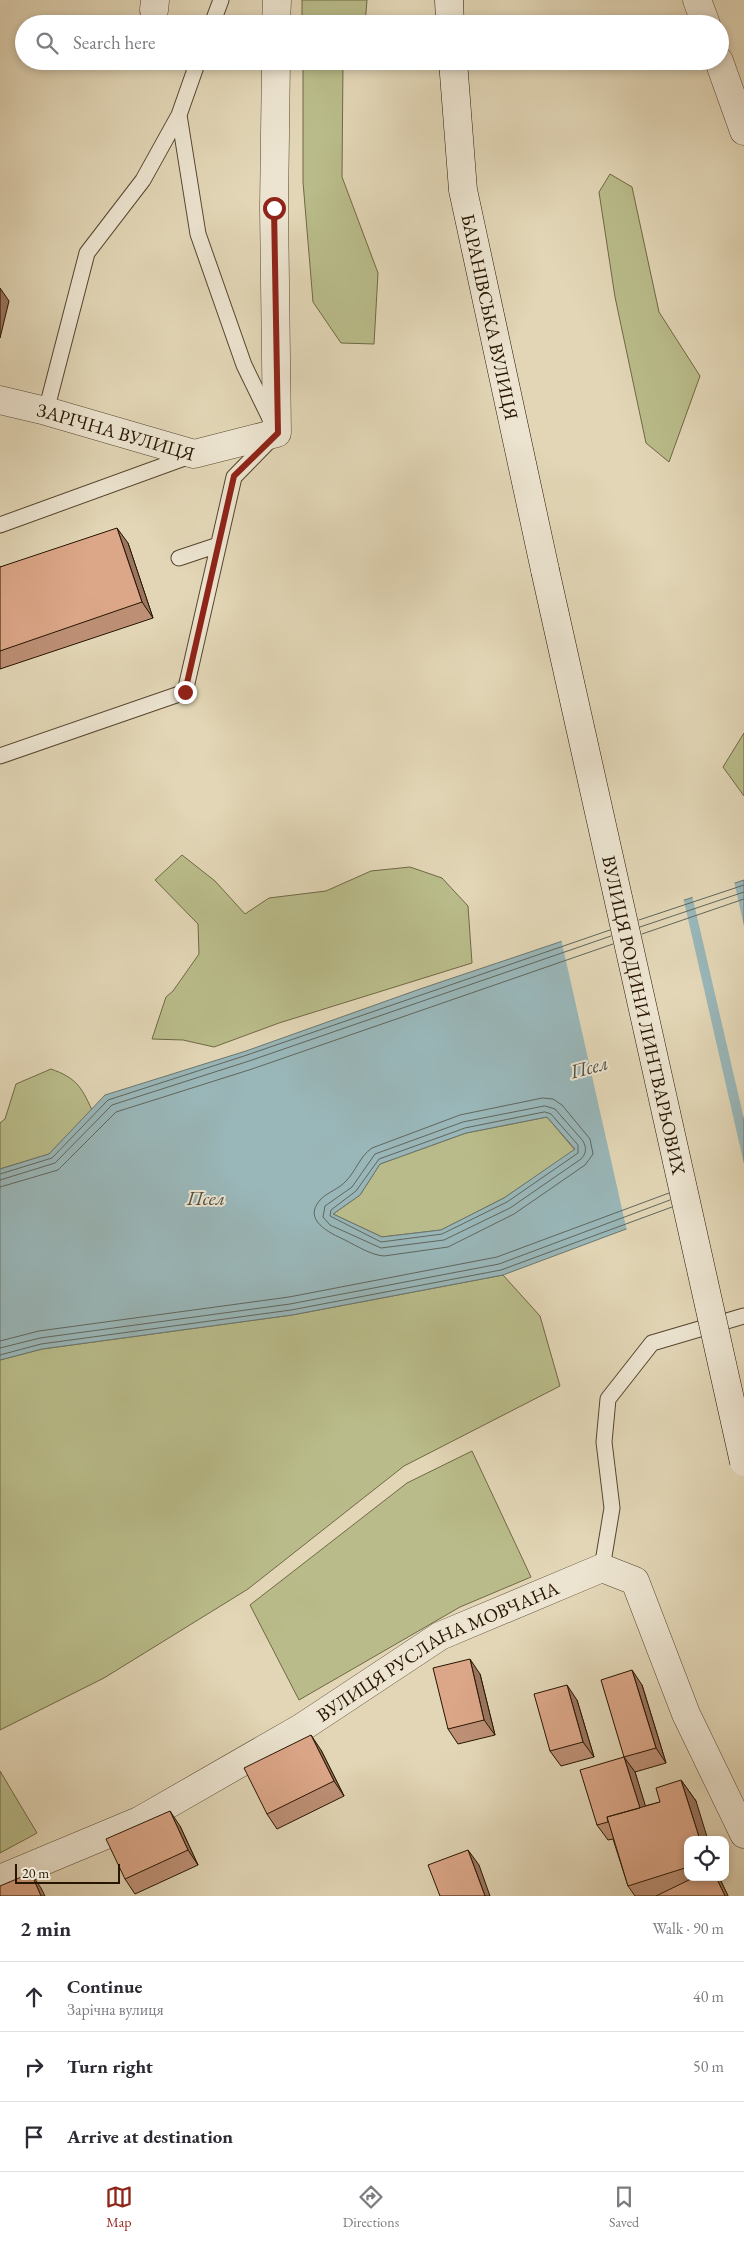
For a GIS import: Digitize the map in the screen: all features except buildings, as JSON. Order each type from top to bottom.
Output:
[{"type":"street","points":[[276,15],[277,0]]},
{"type":"street","points":[[449,0],[450,15]]},
{"type":"street","points":[[697,0],[703,15]]},
{"type":"street","points":[[276,70],[274,208],[278,433]]},
{"type":"street","name":"БАРАНІВСЬКА ВУЛИЦЯ","points":[[454,70],[463,190],[545,570]]},
{"type":"street","points":[[722,70],[744,132]]},
{"type":"street","name":"ЗАРІЧНА ВУЛИЦЯ","points":[[0,400],[46,410],[194,454],[278,433]]},
{"type":"street","name":"ВУЛИЦЯ РОДИНИ ЛИНТВАРЬОВИХ","points":[[545,570],[744,1462]]},
{"type":"street","points":[[602,1568],[635,1581],[686,1714],[744,1834]]},
{"type":"street","name":"ВУЛИЦЯ РУСЛАНА МОВЧАНА","points":[[0,1879],[139,1821],[301,1728],[440,1636],[602,1568]]},
{"type":"lane","points":[[215,15],[221,0]]},
{"type":"lane","points":[[46,410],[88,253],[143,180],[179,114],[195,70]]},
{"type":"lane","points":[[0,756],[185,692],[234,476],[278,433],[244,365],[198,234],[179,114]]},
{"type":"lane","points":[[0,525],[194,454]]},
{"type":"lane","points":[[179,558],[218,545]]},
{"type":"lane","points":[[602,1568],[612,1508],[604,1442],[608,1398],[652,1343],[744,1316]]},
{"type":"green space","points":[[302,0],[367,0],[366,15],[302,15]]},
{"type":"green space","points":[[303,70],[343,70],[342,177],[378,273],[374,344],[341,343],[313,302],[303,182]]},
{"type":"green space","points":[[610,174],[632,187],[659,312],[700,376],[669,462],[646,443],[615,297],[599,192]]},
{"type":"green space","points":[[744,733],[744,796],[723,767]]},
{"type":"green space","points":[[182,855],[215,881],[245,914],[269,898],[326,891],[371,871],[410,867],[442,878],[468,906],[472,963],[279,1023],[214,1047],[183,1040],[152,1039],[166,997],[173,991],[199,954],[198,924],[155,880]]},
{"type":"green space","points":[[51,1069],[77,1084],[92,1110],[49,1154],[0,1169],[0,1123],[5,1119],[16,1084]]},
{"type":"green space","points":[[547,1117],[575,1150],[504,1198],[441,1230],[382,1237],[333,1214],[360,1195],[380,1164],[466,1133]]},
{"type":"green space","points":[[503,1275],[540,1316],[560,1386],[404,1466],[248,1589],[104,1678],[0,1730],[0,1360],[42,1349],[292,1315]]},
{"type":"green space","points":[[472,1451],[531,1577],[460,1607],[299,1700],[250,1605],[407,1483]]},
{"type":"green space","points":[[0,1771],[37,1833],[0,1853]]},
{"type":"water","name":"Псел","points":[[744,880],[744,1185],[503,1275],[292,1315],[42,1349],[0,1360],[0,1169],[49,1154],[105,1095],[246,1051],[420,989]],"holes":[[[547,1117],[575,1149],[504,1198],[441,1230],[382,1237],[333,1214],[360,1195],[380,1164],[466,1133]]]},
{"type":"pier","points":[[734,881],[744,926],[744,1119],[692,895]]},
{"type":"pier","points":[[683,897],[744,1164],[744,1187],[627,1231],[561,939]]},
{"type":"route","points":[[185,692],[234,476],[278,433],[274,208]]}]
